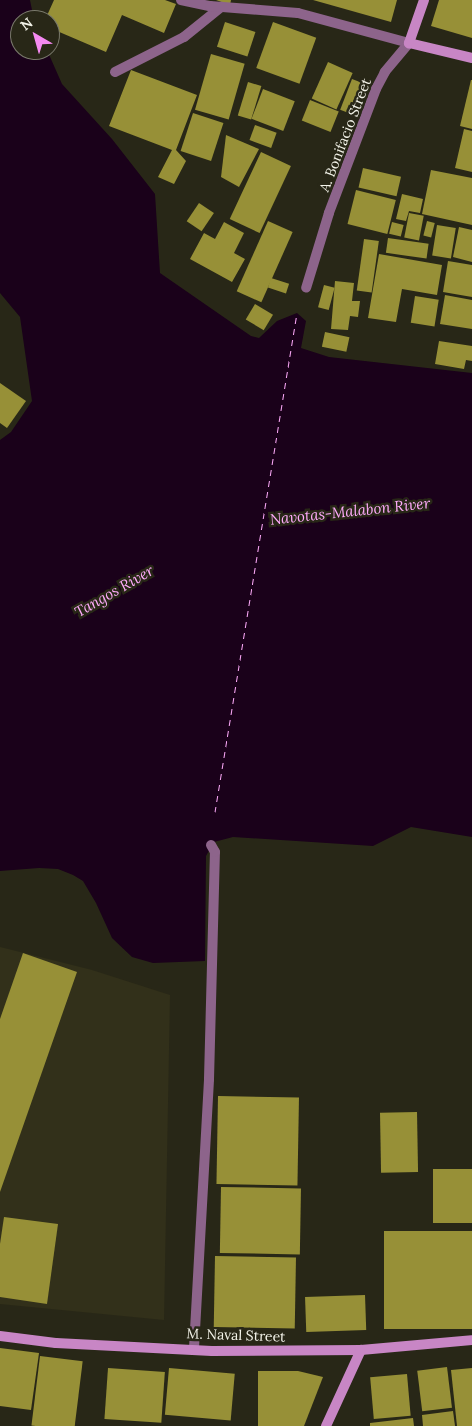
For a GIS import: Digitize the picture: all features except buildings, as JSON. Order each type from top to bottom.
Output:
[{"type":"main road","name":"A. Bonifacio Street","points":[[409,43],[424,0]]},
{"type":"main road","points":[[409,43],[472,58]]},
{"type":"main road","name":"M. Naval Street","points":[[0,1336],[56,1343],[194,1348],[212,1351],[361,1350],[472,1340]]},
{"type":"main road","points":[[326,1426],[361,1350]]},
{"type":"street","points":[[183,0],[221,7],[298,13],[409,43]]},
{"type":"street","points":[[115,72],[184,37],[221,7]]},
{"type":"street","name":"A. Bonifacio Street","points":[[306,288],[329,213],[376,89],[385,72],[409,43]]},
{"type":"street","points":[[194,1348],[209,1079],[215,852],[211,845]]},
{"type":"shaded area","points":[[0,947],[92,970],[170,995],[164,1320],[0,1304]]},
{"type":"water","points":[[0,0],[30,0],[32,10],[10,10],[10,60],[51,60],[62,84],[112,139],[155,194],[160,273],[251,336],[259,338],[277,321],[297,313],[306,321],[301,348],[329,357],[472,373],[472,837],[411,827],[373,846],[233,837],[214,842],[206,856],[205,961],[153,963],[132,957],[112,938],[96,903],[83,881],[73,875],[58,869],[39,868],[0,871],[0,440],[11,432],[32,401],[20,317],[0,293]]},
{"type":"ferry route","points":[[215,812],[297,313]]},
{"type":"water label","name":"Navotas-Malabon River","points":[[350,511]]},
{"type":"water label","name":"Tangos River","points":[[114,591]]}]
